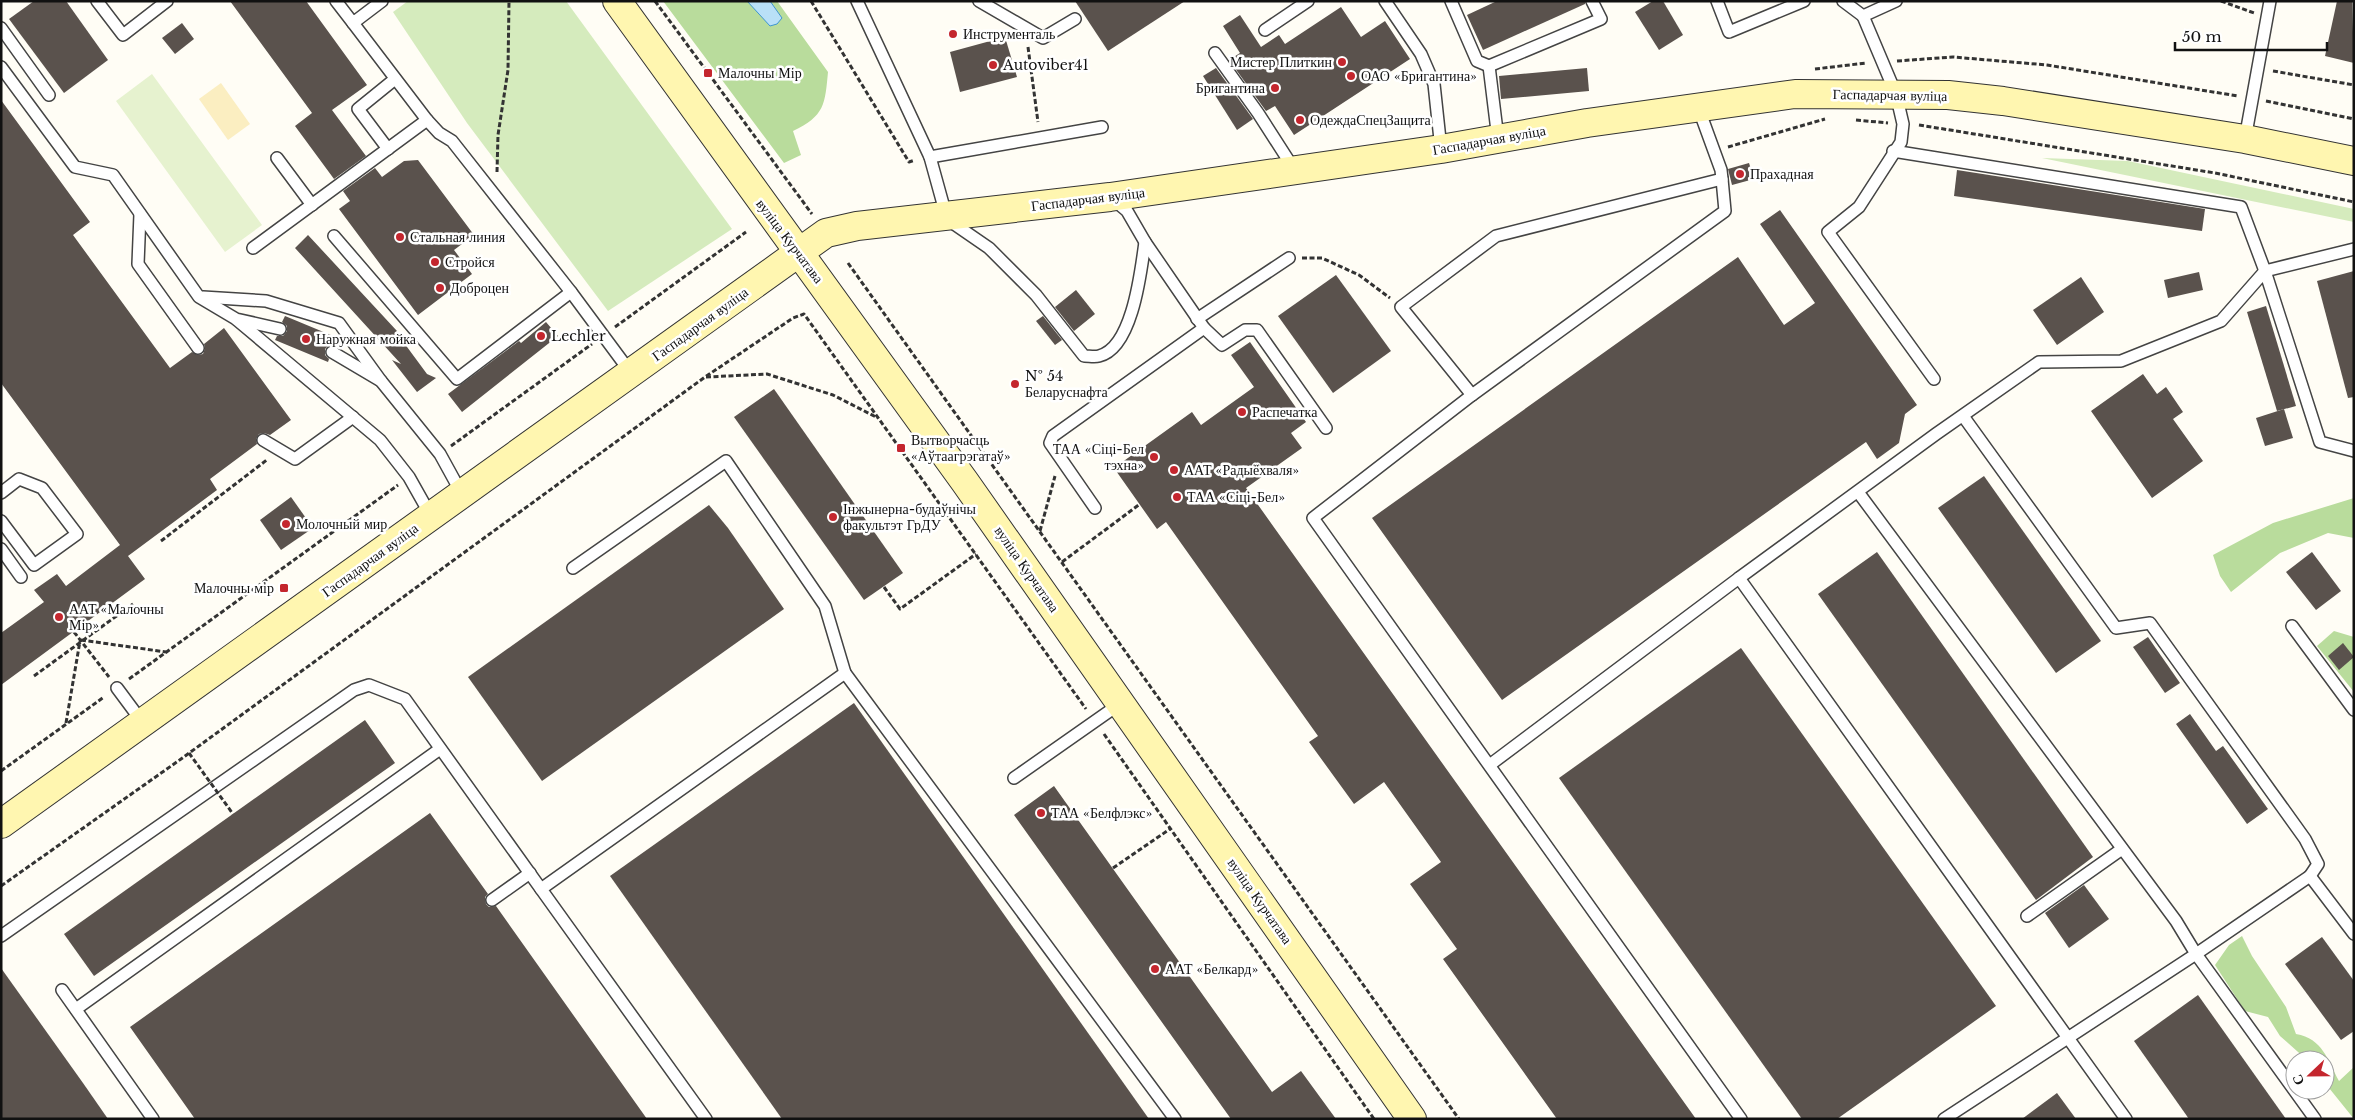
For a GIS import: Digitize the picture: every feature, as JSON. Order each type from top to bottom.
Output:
[{"type":"street","name":"вуліца Курчатава","points":[[617,1],[933,437],[1122,703],[1412,1119]]},
{"type":"street","name":"Гаспадарчая вуліца","points":[[1,824],[826,233],[857,226],[1110,197],[1441,148],[1587,123],[1795,94],[1948,95],[2003,101],[2245,139],[2354,161]]},
{"type":"lane","points":[[97,1],[122,35],[166,1]]},
{"type":"lane","points":[[336,1],[428,120],[440,133],[452,141],[571,292],[631,373]]},
{"type":"lane","points":[[353,23],[382,1]]},
{"type":"lane","points":[[979,1],[1043,38],[1075,19]]},
{"type":"lane","points":[[1264,30],[1308,1]]},
{"type":"lane","points":[[1385,1],[1420,54],[1434,84],[1441,148]]},
{"type":"lane","points":[[1451,1],[1477,62],[1489,66],[1600,19],[1592,1]]},
{"type":"lane","points":[[1716,1],[1729,32],[1804,1]]},
{"type":"lane","points":[[1843,1],[1863,16],[1896,94],[1904,124],[1901,142],[1893,151],[1859,207],[1828,232],[1934,379]]},
{"type":"lane","points":[[1863,16],[1896,1]]},
{"type":"lane","points":[[2245,139],[2270,1]]},
{"type":"lane","points":[[861,2],[930,157],[943,204],[944,217],[989,248],[1023,281],[1084,356],[1101,356],[1119,342],[1132,314],[1145,242]]},
{"type":"lane","points":[[1,28],[49,94]]},
{"type":"lane","points":[[1215,53],[1258,113],[1295,170]]},
{"type":"lane","points":[[1489,66],[1498,139]]},
{"type":"lane","points":[[1,67],[75,167],[113,175],[200,297],[236,319],[380,440],[409,477],[431,516]]},
{"type":"lane","points":[[388,149],[358,109],[396,79]]},
{"type":"lane","points":[[1698,107],[1722,179],[1724,211],[1472,395],[1313,518],[1741,1119]]},
{"type":"lane","points":[[253,248],[428,120]]},
{"type":"lane","points":[[930,157],[1102,127]]},
{"type":"lane","points":[[1893,151],[2241,207],[2265,271],[2320,442],[2354,451]]},
{"type":"lane","points":[[277,158],[312,205]]},
{"type":"lane","points":[[1472,395],[1401,307],[1496,236],[1722,179]]},
{"type":"lane","points":[[1110,197],[1127,211],[1145,242],[1201,323],[1222,345],[1245,330],[1257,330],[1326,428]]},
{"type":"lane","points":[[140,214],[138,264],[198,348]]},
{"type":"lane","points":[[334,236],[457,379],[571,292]]},
{"type":"lane","points":[[1490,764],[1739,578],[2039,362],[2121,361],[2221,321],[2265,271],[2354,250]]},
{"type":"lane","points":[[1095,508],[1050,443],[1053,436],[1289,258]]},
{"type":"lane","points":[[200,297],[266,301],[339,323],[381,381],[440,454],[462,494]]},
{"type":"lane","points":[[236,319],[280,329]]},
{"type":"lane","points":[[332,352],[381,381]]},
{"type":"lane","points":[[1944,1119],[2196,954],[2310,876],[2318,864],[2305,839],[2150,623],[2116,628],[1963,416]]},
{"type":"lane","points":[[263,440],[294,459],[353,417]]},
{"type":"lane","points":[[573,568],[726,461],[825,606],[845,673],[1175,1119]]},
{"type":"lane","points":[[1,493],[19,479],[42,488],[77,534],[34,565],[1,521]]},
{"type":"lane","points":[[1858,492],[2176,921],[2196,954],[2315,1119]]},
{"type":"lane","points":[[1,549],[21,577]]},
{"type":"lane","points":[[1739,578],[2126,1119]]},
{"type":"lane","points":[[2292,626],[2354,710]]},
{"type":"lane","points":[[541,888],[845,673]]},
{"type":"lane","points":[[1,936],[354,690],[369,685],[405,699],[706,1119]]},
{"type":"lane","points":[[117,688],[143,723]]},
{"type":"lane","points":[[1014,778],[1122,703]]},
{"type":"lane","points":[[76,1009],[440,749]]},
{"type":"lane","points":[[2027,916],[2122,849]]},
{"type":"lane","points":[[492,900],[530,873]]},
{"type":"lane","points":[[2310,876],[2354,934]]},
{"type":"lane","points":[[62,990],[153,1119]]},
{"type":"path","points":[[494,196],[498,135],[508,70],[508,1]]},
{"type":"path","points":[[655,1],[813,215]]},
{"type":"path","points":[[811,1],[910,162],[930,157]]},
{"type":"path","points":[[2221,1],[2267,18]]},
{"type":"path","points":[[1025,28],[1040,138]]},
{"type":"path","points":[[2258,64],[2272,71],[2354,85]]},
{"type":"path","points":[[1714,152],[1830,118]]},
{"type":"path","points":[[1848,120],[1944,127],[2215,173],[2354,202]]},
{"type":"path","points":[[1289,258],[1322,258],[1358,275],[1401,307]]},
{"type":"path","points":[[848,263],[1459,1119]]},
{"type":"path","points":[[1,886],[189,753],[705,377],[793,318]]},
{"type":"path","points":[[705,377],[767,374],[833,395],[879,418]]},
{"type":"path","points":[[160,541],[280,450]]},
{"type":"path","points":[[1040,531],[1060,457]]},
{"type":"path","points":[[1062,562],[1140,504]]},
{"type":"path","points":[[884,587],[900,609],[976,554]]},
{"type":"path","points":[[34,676],[80,640],[133,604]]},
{"type":"path","points":[[1,771],[117,688],[74,632]]},
{"type":"path","points":[[80,640],[166,652]]},
{"type":"path","points":[[66,724],[80,640]]},
{"type":"path","points":[[189,753],[233,814]]},
{"type":"path","points":[[1112,868],[1170,829]]},
{"type":"green space","points":[[408,1],[566,1],[732,229],[608,311],[467,123],[393,12]]},
{"type":"green space","points":[[663,1],[777,1],[828,72],[826,93],[821,108],[812,120],[793,131],[801,155],[784,163]]},
{"type":"green space","points":[[152,74],[262,225],[225,252],[116,101]]},
{"type":"green space","points":[[2042,158],[2128,161],[2354,209],[2354,222]]},
{"type":"green space","points":[[2354,498],[2354,538],[2328,533],[2280,553],[2231,592],[2220,576],[2213,555],[2273,523]]},
{"type":"green space","points":[[2334,631],[2354,637],[2354,692],[2317,646]]},
{"type":"green space","points":[[2242,936],[2252,956],[2286,1007],[2296,1034],[2312,1040],[2322,1050],[2296,1050],[2280,1036],[2268,1017],[2245,1011],[2215,965],[2229,945]]},
{"type":"green space","points":[[2354,1067],[2354,1119],[2335,1095],[2335,1073],[2339,1081]]},
{"type":"sand","points":[[221,83],[250,124],[228,140],[199,99]]},
{"type":"water","points":[[747,1],[770,1],[782,18],[777,24],[770,26]]},
{"type":"building","points":[[34,1],[66,1],[108,60],[64,93],[9,19]]},
{"type":"building","points":[[230,1],[306,1],[367,85],[332,110],[366,156],[334,179],[295,126],[312,113]]},
{"type":"building","points":[[1075,1],[1185,1],[1108,51]]},
{"type":"building","points":[[1497,1],[1585,1],[1585,4],[1483,50],[1467,15]]},
{"type":"building","points":[[1653,1],[1663,1],[1683,35],[1659,50],[1635,12]]},
{"type":"building","points":[[2337,1],[2352,1],[2354,63],[2325,56]]},
{"type":"building","name":"ОАО «Бригантина»","points":[[1341,7],[1361,37],[1385,21],[1410,59],[1294,135],[1275,106],[1266,111],[1229,60],[1240,53],[1223,26],[1240,15],[1261,47],[1279,35],[1285,44]]},
{"type":"building","points":[[182,23],[194,39],[175,54],[162,38]]},
{"type":"building","points":[[1005,37],[1017,77],[960,92],[950,52]]},
{"type":"building","points":[[1216,68],[1253,119],[1237,130],[1203,76]]},
{"type":"building","points":[[1587,68],[1589,91],[1501,99],[1499,76]]},
{"type":"building","points":[[1,100],[90,222],[73,235],[170,368],[192,352],[198,355],[203,354],[204,344],[224,328],[291,420],[270,435],[259,434],[256,439],[257,444],[210,479],[217,490],[128,556],[145,579],[1,685],[1,633],[44,602],[34,590],[57,574],[66,586],[120,545],[1,383]]},
{"type":"building","points":[[418,160],[474,235],[454,250],[472,274],[418,315],[339,209],[350,201],[343,191],[375,168],[382,177],[404,161]]},
{"type":"building","name":"Прахадная","points":[[1749,163],[1754,179],[1732,185],[1728,169]]},
{"type":"building","points":[[1957,170],[2205,209],[2202,231],[1954,196]]},
{"type":"building","points":[[1780,210],[1917,405],[1905,414],[1899,443],[1877,459],[1866,442],[1502,700],[1372,518],[1738,257],[1784,325],[1815,303],[1760,224]]},
{"type":"building","points":[[308,235],[397,331],[427,374],[436,378],[417,392],[392,360],[401,364],[295,248]]},
{"type":"building","points":[[2354,271],[2354,397],[2348,398],[2317,281]]},
{"type":"building","points":[[2199,272],[2203,290],[2168,298],[2164,280]]},
{"type":"building","points":[[1336,275],[1391,351],[1333,393],[1278,316]]},
{"type":"building","points":[[2081,277],[2104,312],[2057,345],[2033,310]]},
{"type":"building","points":[[1076,290],[1095,314],[1074,331],[1055,307]]},
{"type":"building","points":[[2266,306],[2296,406],[2277,411],[2247,312]]},
{"type":"building","name":"Наружная мойка","points":[[285,316],[338,338],[335,345],[329,345],[325,349],[325,355],[329,359],[328,362],[275,340],[277,336],[283,336],[287,331],[287,326],[282,322]]},
{"type":"building","points":[[1043,316],[1062,340],[1055,345],[1036,321]]},
{"type":"building","points":[[546,322],[558,336],[462,412],[448,394],[519,341],[521,343]]},
{"type":"building","points":[[1250,342],[1306,422],[1291,433],[1302,448],[1246,488],[1696,1119],[1557,1119],[1443,959],[1457,949],[1410,884],[1441,862],[1384,782],[1354,804],[1309,742],[1318,736],[1166,522],[1157,529],[1114,468],[1192,412],[1201,425],[1254,387],[1231,355]]},
{"type":"building","points":[[2143,374],[2157,394],[2166,387],[2183,412],[2173,419],[2203,461],[2152,498],[2091,411]]},
{"type":"building","points":[[774,389],[903,573],[864,600],[734,417]]},
{"type":"building","points":[[2284,409],[2293,438],[2265,446],[2256,418]]},
{"type":"building","points":[[1984,476],[2101,641],[2056,673],[1938,508]]},
{"type":"building","name":"Молочный мир","points":[[291,497],[313,528],[281,550],[260,520]]},
{"type":"building","points":[[709,505],[728,528],[784,609],[542,781],[468,677]]},
{"type":"building","points":[[1877,552],[2093,857],[2036,900],[1818,594]]},
{"type":"building","points":[[2312,552],[2341,591],[2316,610],[2286,572]]},
{"type":"building","points":[[2148,637],[2180,683],[2165,693],[2133,647]]},
{"type":"building","points":[[2343,643],[2354,657],[2339,670],[2328,656]]},
{"type":"building","points":[[1741,648],[1996,1006],[1837,1119],[1802,1119],[1559,778]]},
{"type":"building","points":[[854,703],[1149,1119],[782,1119],[610,876]]},
{"type":"building","points":[[2190,714],[2216,751],[2223,746],[2268,809],[2247,824],[2176,724]]},
{"type":"building","points":[[365,720],[395,763],[94,976],[64,934]]},
{"type":"building","name":"ААТ «Белкард»","points":[[1054,786],[1272,1092],[1301,1071],[1336,1119],[1231,1119],[1014,815]]},
{"type":"building","points":[[430,813],[488,894],[485,897],[486,904],[489,907],[496,906],[647,1119],[195,1119],[130,1027]]},
{"type":"building","points":[[2084,885],[2109,919],[2069,948],[2045,913]]},
{"type":"building","points":[[2322,937],[2354,981],[2354,1031],[2341,1040],[2285,964]]},
{"type":"building","points":[[1,968],[83,1083],[108,1119],[1,1119]]},
{"type":"building","points":[[2198,995],[2286,1119],[2189,1119],[2134,1041]]},
{"type":"building","points":[[2057,1093],[2076,1119],[2022,1119]]},
{"type":"place","name":"Инструменталь","points":[[953,34]]},
{"type":"place","name":"Мистер Плиткин","points":[[1342,62]]},
{"type":"place","name":"Autoviber41","points":[[993,65]]},
{"type":"place","name":"Малочны Мір","points":[[708,73]]},
{"type":"place","name":"ОАО «Бригантина»","points":[[1351,76]]},
{"type":"place","name":"Бригантина","points":[[1275,88]]},
{"type":"place","name":"ОдеждаСпецЗащита","points":[[1300,120]]},
{"type":"place","name":"Прахадная","points":[[1740,174]]},
{"type":"place","name":"Стальная линия","points":[[400,237]]},
{"type":"place","name":"Стройся","points":[[435,262]]},
{"type":"place","name":"Доброцен","points":[[440,288]]},
{"type":"place","name":"Lechler","points":[[541,336]]},
{"type":"place","name":"Наружная мойка","points":[[306,339]]},
{"type":"place","name":"№ 54 Беларуснафта","points":[[1015,384]]},
{"type":"place","name":"Распечатка","points":[[1242,412]]},
{"type":"place","name":"Вытворчасць «Аўтаагрэгатаў»","points":[[901,448]]},
{"type":"place","name":"ТАА «Сіці-Бел тэхна»","points":[[1154,457]]},
{"type":"place","name":"ААТ «Радыёхваля»","points":[[1174,470]]},
{"type":"place","name":"ТАА «Сіці-Бел»","points":[[1177,497]]},
{"type":"place","name":"Інжынерна-будаўнічы факультэт ГрДУ","points":[[833,517]]},
{"type":"place","name":"Молочный мир","points":[[286,524]]},
{"type":"place","name":"Малочны мір","points":[[284,588]]},
{"type":"place","name":"ААТ «Малочны Мір»","points":[[59,617]]},
{"type":"place","name":"ТАА «Белфлэкс»","points":[[1041,813]]},
{"type":"place","name":"ААТ «Белкард»","points":[[1155,969]]}]
